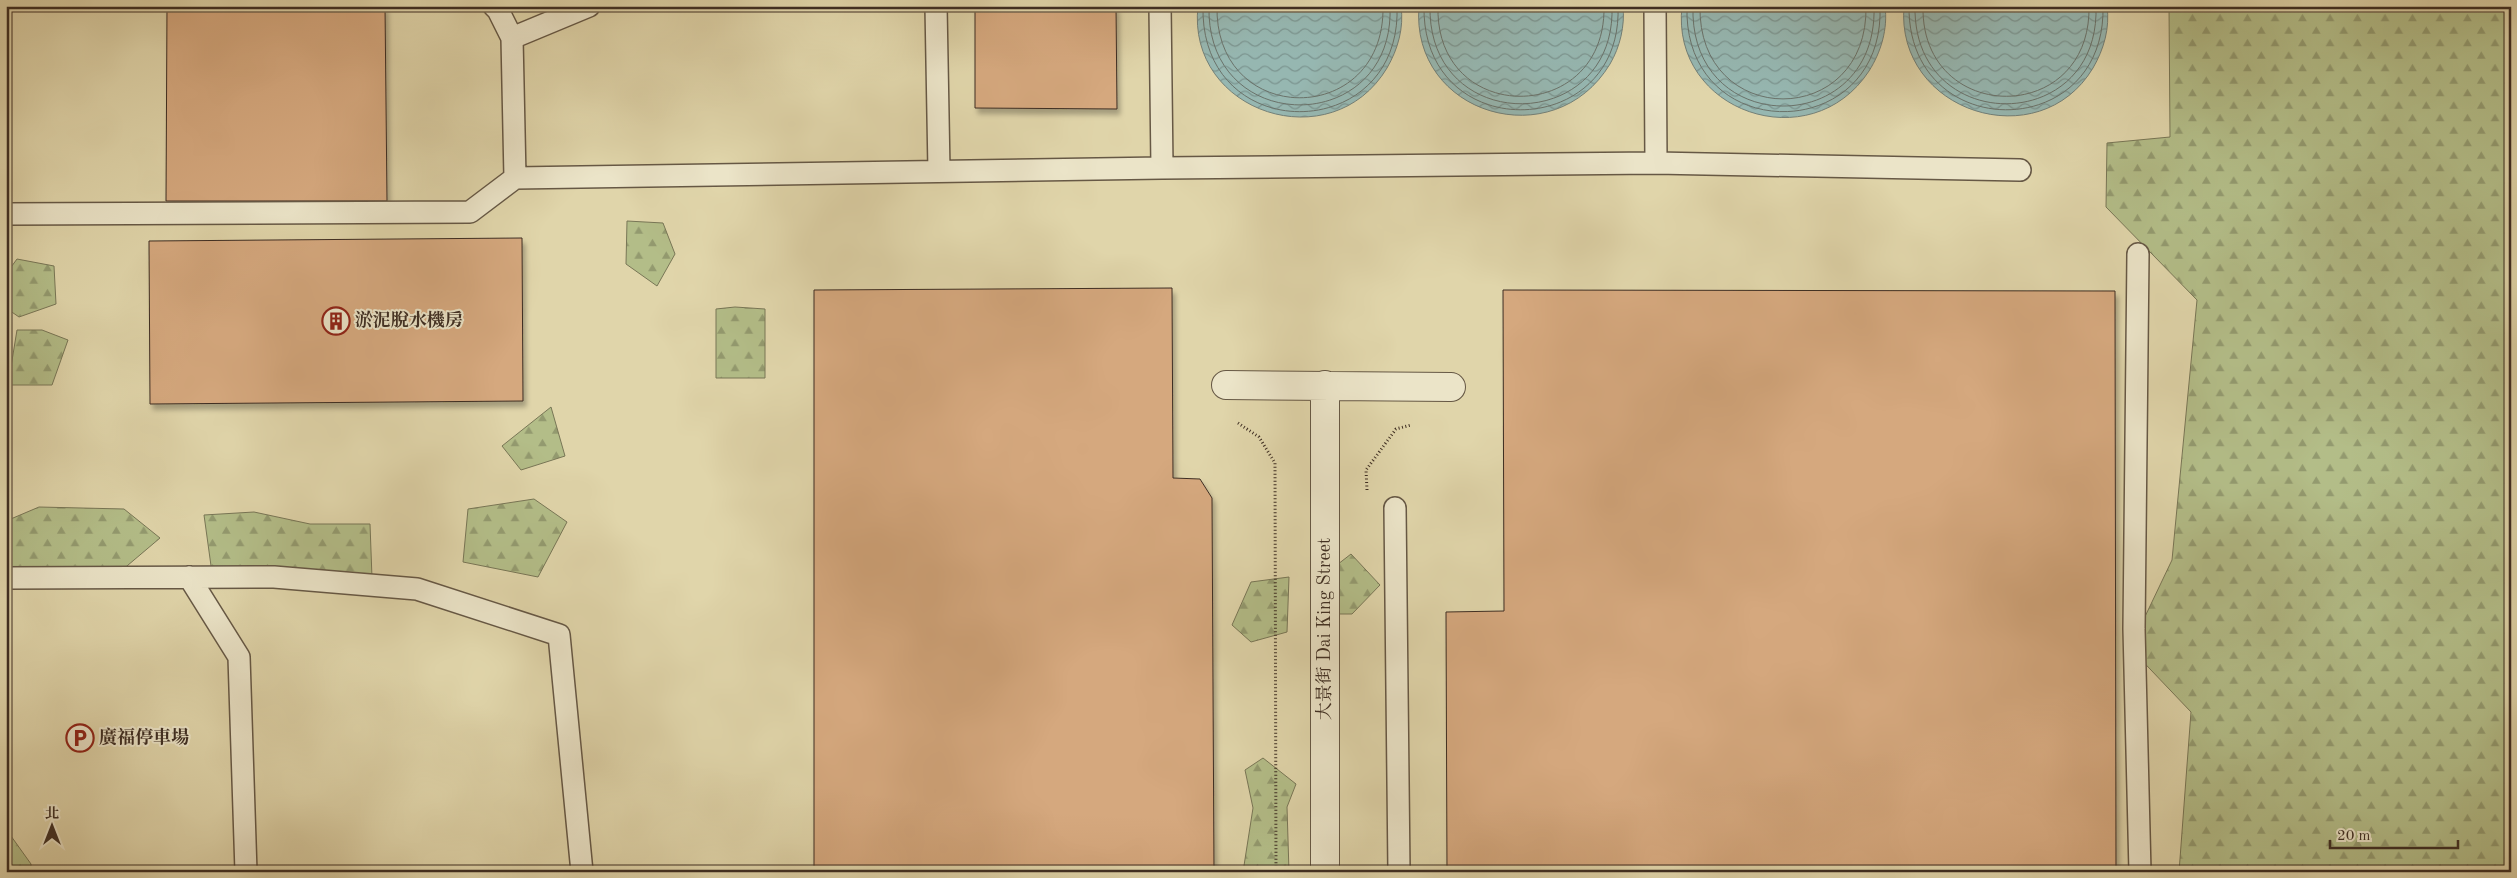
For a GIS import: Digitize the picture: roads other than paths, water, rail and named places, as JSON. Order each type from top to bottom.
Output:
[{"type":"street","points":[[1226,385],[1452,387]]},
{"type":"street","name":"大景街 Dai King Street","points":[[1325,385],[1325,872]]},
{"type":"lane","points":[[494,6],[498,10],[512,38],[515,178]]},
{"type":"lane","points":[[512,38],[589,6]]},
{"type":"lane","points":[[936,6],[939,171]]},
{"type":"lane","points":[[1160,6],[1162,168]]},
{"type":"lane","points":[[1655,6],[1656,163]]},
{"type":"lane","points":[[6,214],[470,212],[515,178],[1656,163],[2020,170]]},
{"type":"lane","points":[[2138,254],[2134,629],[2140,872]]},
{"type":"lane","points":[[1395,508],[1398,872]]},
{"type":"lane","points":[[6,578],[274,578],[417,589],[559,635],[582,872]]},
{"type":"lane","points":[[189,578],[240,657],[246,872]]},
{"type":"water","points":[[1198,6],[1401,6],[1402,22],[1397,46],[1391,61],[1363,96],[1333,112],[1300,117],[1267,112],[1238,97],[1215,74],[1200,43]]},
{"type":"water","points":[[1419,6],[1623,6],[1623,21],[1621,36],[1614,57],[1585,93],[1555,110],[1523,115],[1490,111],[1461,97],[1437,74],[1422,44]]},
{"type":"water","points":[[1682,6],[1885,6],[1886,15],[1883,40],[1873,64],[1844,98],[1814,113],[1781,117],[1749,112],[1721,97],[1698,73],[1684,43]]},
{"type":"water","points":[[1904,6],[2107,6],[2108,22],[2103,46],[2097,61],[2069,96],[2039,111],[2007,116],[1975,110],[1946,96],[1922,73],[1907,43]]},
{"type":"place","name":"淤泥脫水機房","points":[[336,321]]},
{"type":"place","name":"廣福停車場","points":[[80,738]]}]
